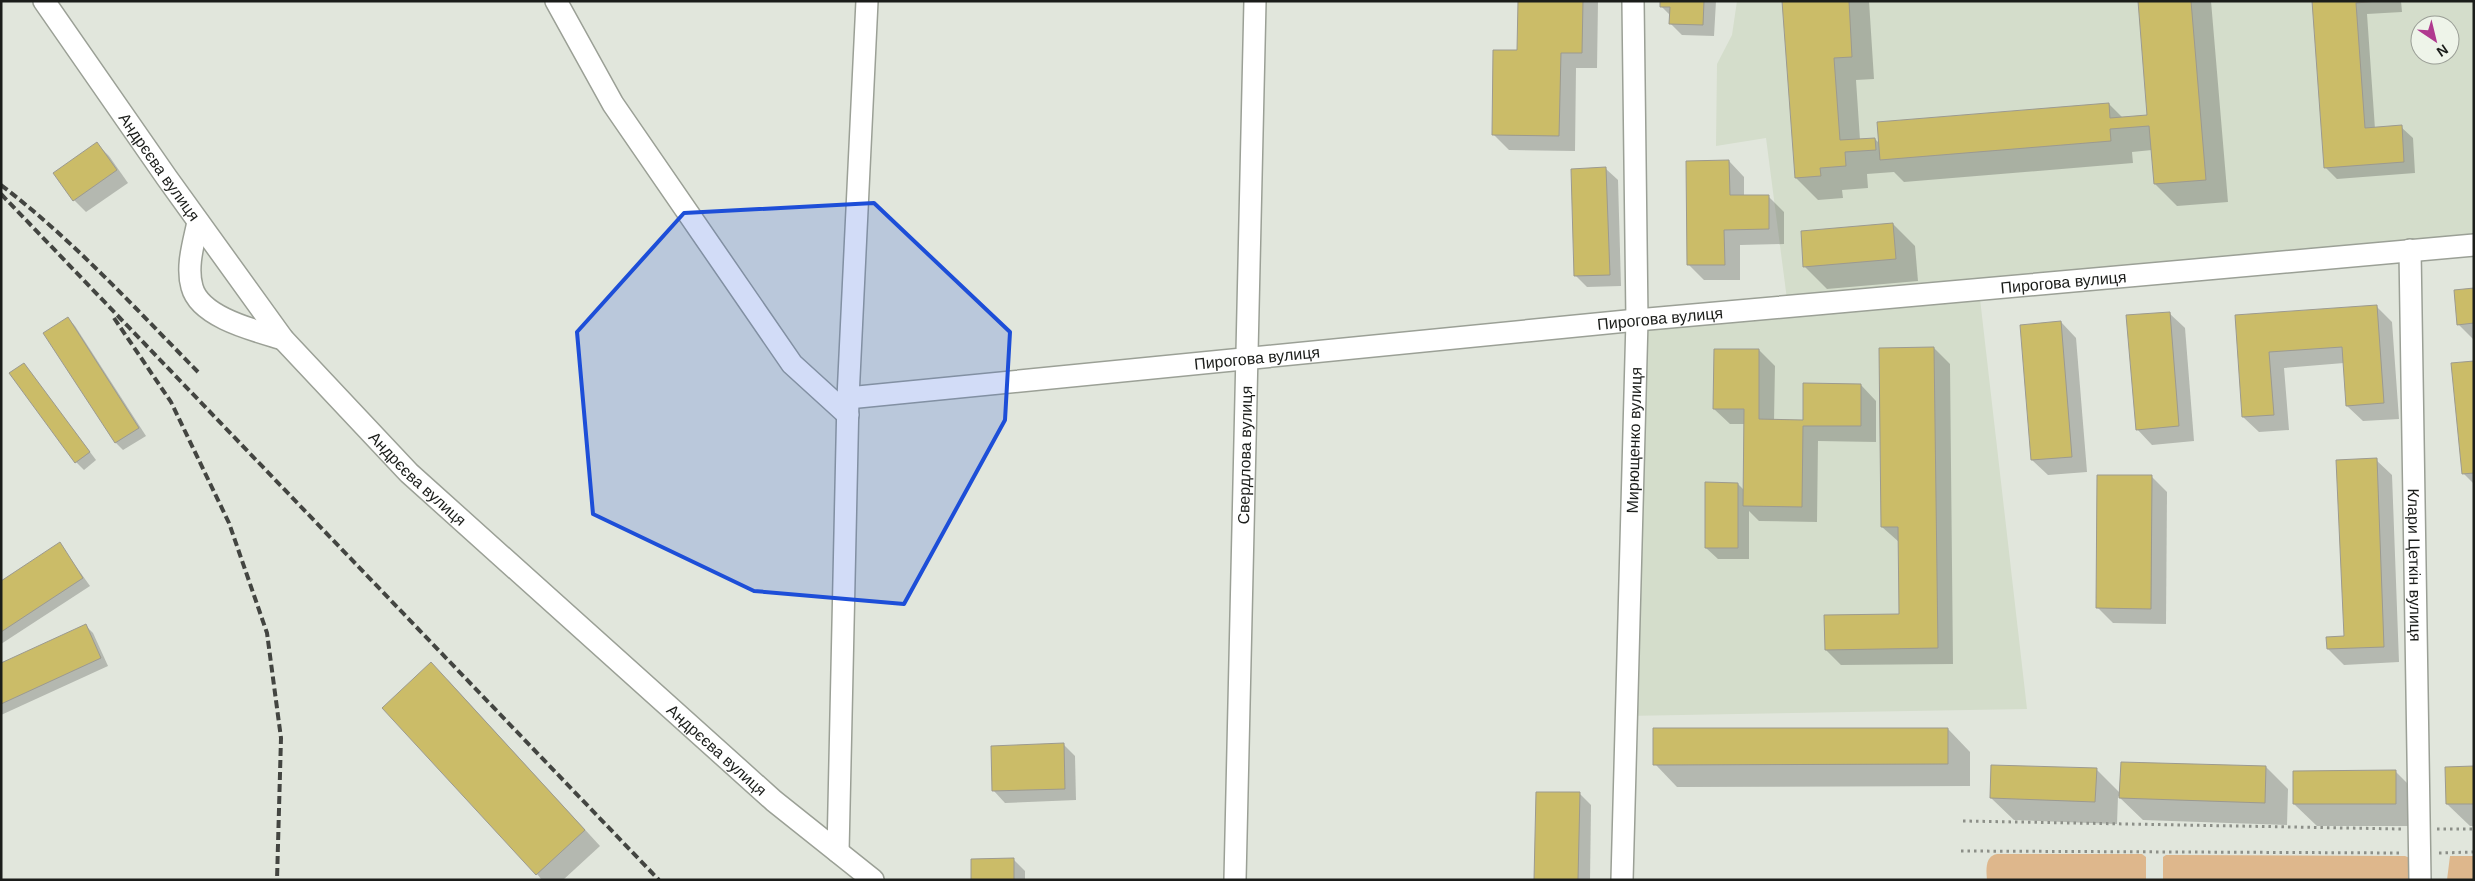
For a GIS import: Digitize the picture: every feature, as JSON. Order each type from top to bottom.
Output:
[{"type":"street","name":"Андрєєва вулиця","points":[[44,1],[198,222],[283,339],[409,472],[774,801],[873,880]]},
{"type":"street","points":[[556,1],[612,104],[792,364],[848,407]]},
{"type":"street","points":[[838,852],[848,407],[867,1]]},
{"type":"street","name":"Свердлова вулиця","points":[[1235,880],[1245,357],[1255,1]]},
{"type":"street","name":"Мирющенко вулиця","points":[[1622,880],[1638,320],[1633,1]]},
{"type":"street","points":[[198,222],[190,263],[192,288],[205,308],[239,325],[283,339]]},
{"type":"street","name":"Пирогова вулиця","points":[[848,407],[1245,357],[2474,245]]},
{"type":"street","name":"Клари Цеткін вулиця","points":[[2410,250],[2420,880]]},
{"type":"path","points":[[1963,821],[2474,829]]},
{"type":"path","points":[[1961,851],[2474,852]]},
{"type":"highlighted area","points":[[874,203],[1010,332],[1005,420],[904,604],[754,591],[593,514],[577,332],[684,213]]},
{"type":"shaded area","points":[[1737,1],[2474,1],[2474,246],[1979,290],[2027,709],[1625,716],[1648,325],[1788,307],[1766,138],[1716,146],[1717,64],[1732,35]]},
{"type":"shaded area","points":[[1997,854],[2142,854],[2146,857],[2146,879],[1987,880],[1988,860]]},
{"type":"shaded area","points":[[2166,855],[2405,856],[2410,858],[2410,880],[2163,880],[2163,857]]},
{"type":"shaded area","points":[[2450,856],[2474,856],[2474,880],[2447,880]]},
{"type":"building","points":[[1518,1],[1583,1],[1582,53],[1561,53],[1559,136],[1492,135],[1493,50],[1517,50]]},
{"type":"building","points":[[1660,1],[1704,1],[1703,25],[1669,24],[1670,7],[1660,7]]},
{"type":"building","points":[[1782,1],[1849,1],[1852,57],[1834,58],[1840,140],[1875,138],[1876,150],[1845,152],[1846,166],[1820,168],[1821,176],[1795,178]]},
{"type":"building","points":[[2138,1],[2191,1],[2206,180],[2154,184],[2149,126],[2110,129],[2111,141],[1880,160],[1877,122],[2109,103],[2110,118],[2147,115]]},
{"type":"building","points":[[2312,1],[2378,1],[2356,3],[2365,128],[2402,125],[2404,162],[2324,168]]},
{"type":"building","points":[[97,142],[117,170],[73,201],[53,173]]},
{"type":"building","points":[[1729,160],[1730,195],[1769,195],[1769,229],[1724,230],[1725,265],[1687,265],[1686,161]]},
{"type":"building","points":[[1606,167],[1610,275],[1574,276],[1571,169]]},
{"type":"building","points":[[1893,223],[1896,259],[1803,267],[1801,231]]},
{"type":"building","points":[[2474,288],[2474,323],[2457,325],[2454,290]]},
{"type":"building","points":[[2377,305],[2384,403],[2346,406],[2342,347],[2269,352],[2274,415],[2242,417],[2235,315]]},
{"type":"building","points":[[2170,312],[2179,426],[2136,430],[2126,315]]},
{"type":"building","points":[[68,317],[139,428],[115,443],[43,333]]},
{"type":"building","points":[[2061,321],[2072,457],[2031,460],[2020,325]]},
{"type":"building","points":[[1934,347],[1938,648],[1825,650],[1824,615],[1899,614],[1898,527],[1881,527],[1879,348]]},
{"type":"building","points":[[1714,349],[1759,349],[1759,419],[1803,420],[1803,383],[1861,384],[1861,426],[1803,426],[1802,507],[1743,506],[1744,409],[1713,409]]},
{"type":"building","points":[[2474,361],[2474,473],[2462,474],[2451,363]]},
{"type":"building","points":[[24,363],[90,452],[75,463],[9,373]]},
{"type":"building","points":[[2377,458],[2384,647],[2327,649],[2326,637],[2344,636],[2336,460]]},
{"type":"building","points":[[2097,475],[2152,475],[2151,609],[2096,608]]},
{"type":"building","points":[[1705,482],[1738,483],[1738,548],[1705,548]]},
{"type":"building","points":[[60,542],[83,578],[1,632],[1,581]]},
{"type":"building","points":[[86,624],[101,658],[1,704],[1,663]]},
{"type":"building","points":[[431,662],[585,830],[536,875],[382,708]]},
{"type":"building","points":[[1653,728],[1948,728],[1948,764],[1653,765]]},
{"type":"building","points":[[1064,743],[1065,789],[992,791],[991,746]]},
{"type":"building","points":[[2121,762],[2266,766],[2265,803],[2119,798]]},
{"type":"building","points":[[1991,765],[2097,768],[2095,802],[1990,798]]},
{"type":"building","points":[[2474,766],[2474,804],[2446,804],[2445,767]]},
{"type":"building","points":[[2396,770],[2396,804],[2293,804],[2293,771]]},
{"type":"building","points":[[1536,792],[1580,792],[1578,880],[1534,880]]},
{"type":"building","points":[[1014,858],[1014,880],[971,880],[971,859]]},
{"type":"railway","points":[[1,185],[28,206],[78,251],[198,372]]},
{"type":"railway","points":[[1,194],[659,880]]},
{"type":"railway","points":[[114,318],[171,402],[229,523],[267,633],[281,738],[277,880]]}]
